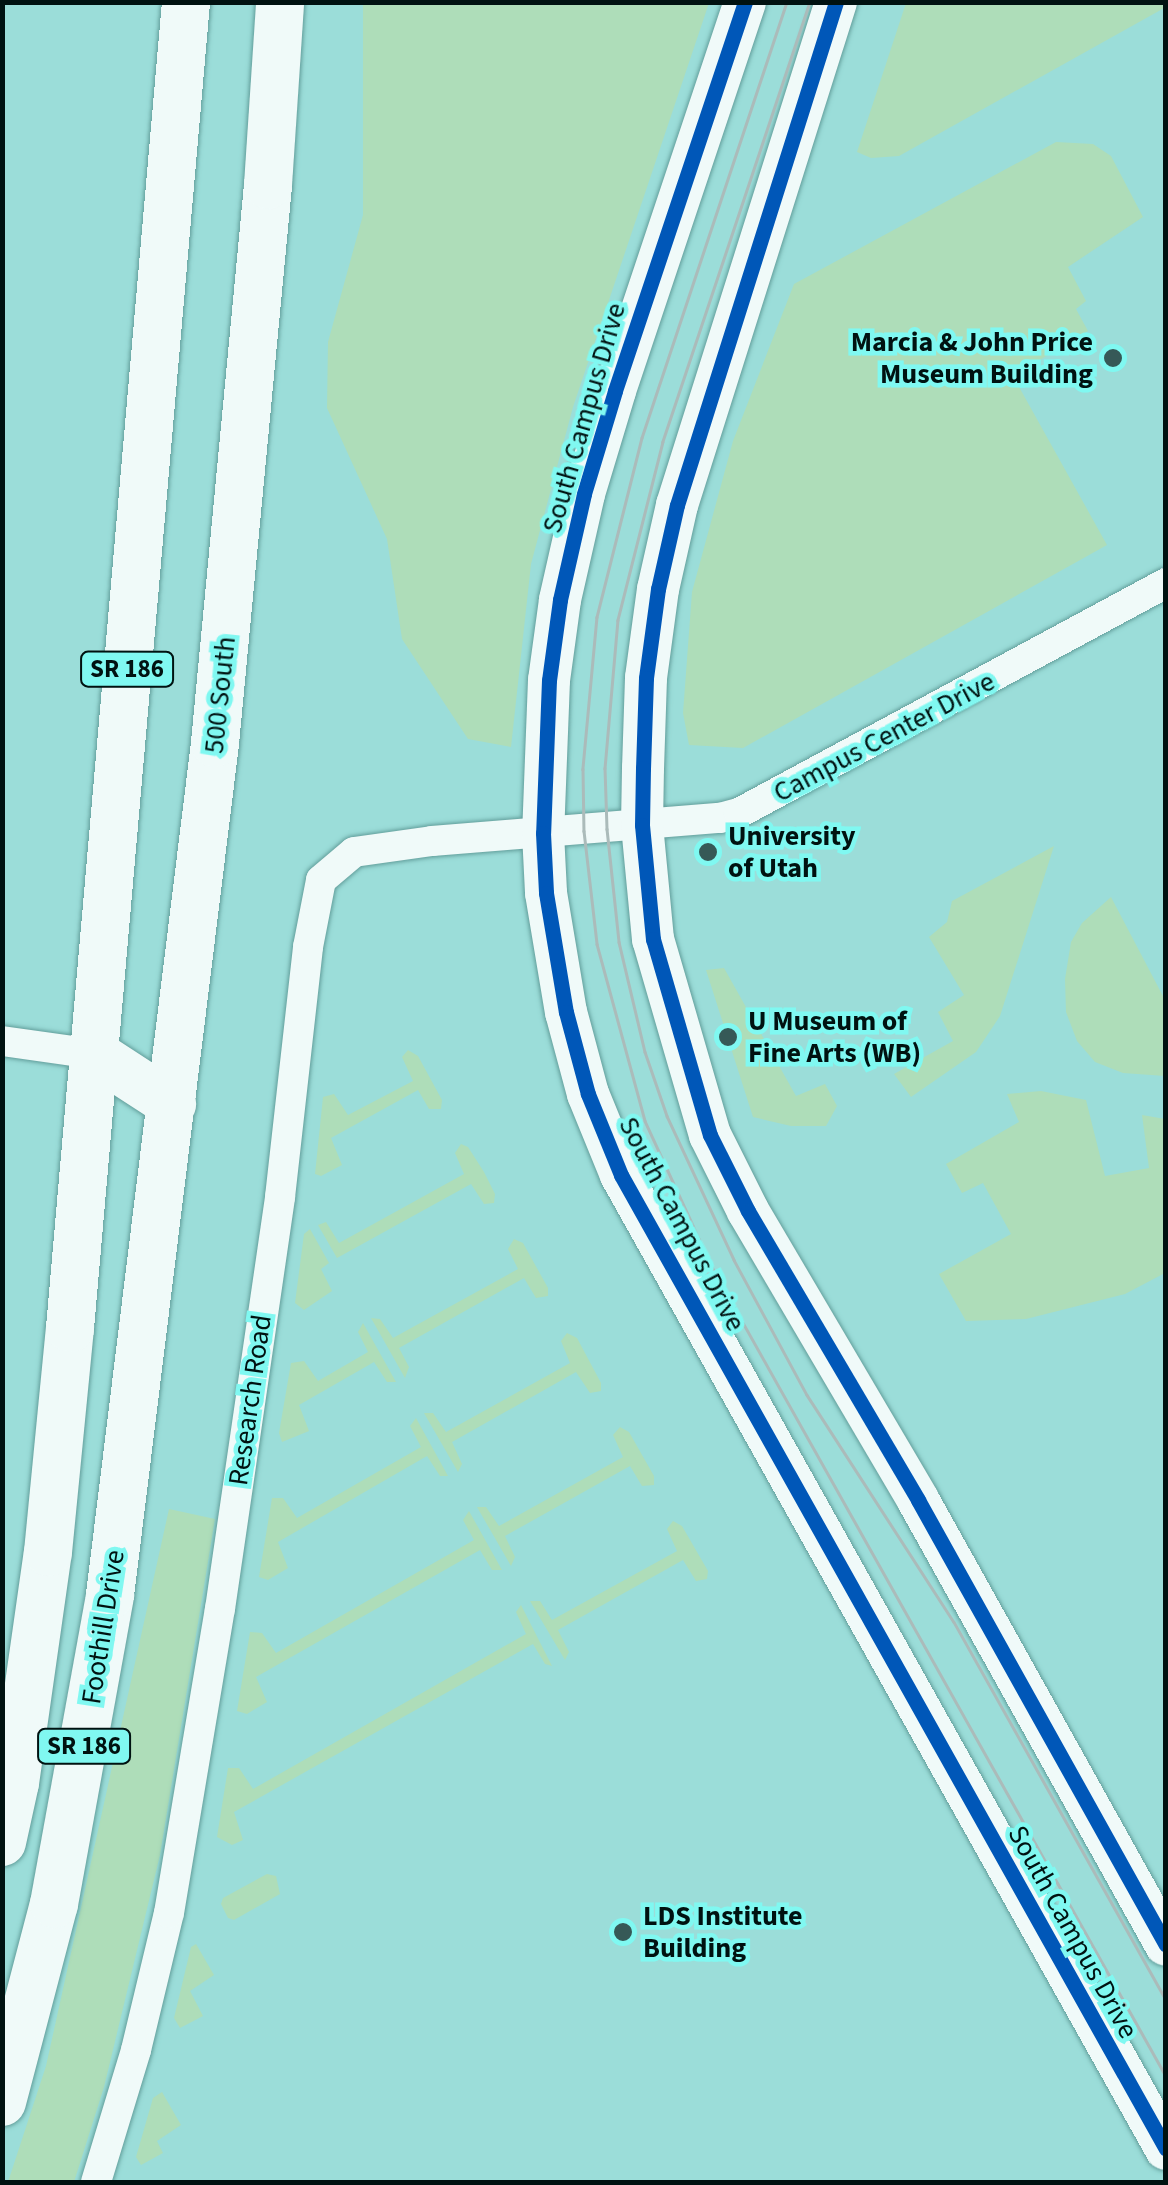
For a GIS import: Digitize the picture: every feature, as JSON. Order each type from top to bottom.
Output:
[{"type":"main road","name":"SR 186","points":[[2,1842],[16,1783],[48,1552],[186,2]]},
{"type":"main road","name":"500 South","points":[[137,1385],[221,692],[268,185],[280,2]]},
{"type":"main road","points":[[95,1054],[172,1104]]},
{"type":"main road","name":"Foothill Drive","points":[[2,2102],[54,1904],[78,1782],[110,1596],[137,1385]]},
{"type":"street","name":"South Campus Drive","points":[[745,2],[584,494],[560,600],[549,680],[564,832],[546,893],[566,1012],[588,1094],[621,1175],[1166,2149]]},
{"type":"street","points":[[836,2],[677,505],[658,589],[646,678],[642,825],[653,939],[710,1135],[748,1212],[918,1500],[1166,1946]]},
{"type":"street","name":"Campus Center Drive","points":[[564,832],[720,818],[752,808],[1166,583]]},
{"type":"street","name":"Research Road","points":[[96,2182],[136,2050],[169,1914],[220,1609],[280,1197],[308,946],[321,880],[354,852],[564,832]]},
{"type":"street","points":[[2,1042],[95,1054]]},
{"type":"green space","points":[[1165,2],[1166,7],[899,156],[871,158],[857,152],[906,3]]},
{"type":"green space","points":[[363,3],[709,3],[573,407],[531,564],[511,747],[468,739],[402,639],[387,539],[327,408],[328,342],[363,215]]},
{"type":"green space","points":[[1056,142],[1093,144],[1111,156],[1143,217],[1068,267],[1086,301],[1076,309],[1088,331],[1013,376],[1107,545],[743,748],[689,745],[683,713],[692,592],[733,441],[794,284]]},
{"type":"green space","points":[[1054,846],[1000,1016],[976,1052],[911,1097],[894,1074],[953,1041],[938,1012],[964,995],[929,937],[947,922],[952,901]]},
{"type":"green space","points":[[1111,897],[1165,1000],[1165,1076],[1123,1073],[1095,1062],[1077,1041],[1066,1012],[1065,979],[1071,942],[1082,923]]},
{"type":"green space","points":[[724,968],[796,1096],[825,1084],[837,1106],[826,1126],[791,1126],[753,1117],[706,970]]},
{"type":"green space","points":[[408,1050],[418,1056],[442,1100],[441,1109],[429,1109],[418,1090],[331,1138],[342,1165],[321,1176],[315,1174],[323,1097],[334,1094],[348,1115],[413,1081],[402,1057]]},
{"type":"green space","points":[[1041,1091],[1086,1100],[1105,1176],[1149,1168],[1142,1115],[1165,1119],[1165,1273],[1125,1294],[1026,1319],[966,1321],[939,1274],[1011,1234],[983,1183],[962,1193],[946,1164],[1019,1122],[1007,1094]]},
{"type":"green space","points":[[461,1144],[468,1147],[484,1172],[495,1194],[494,1203],[484,1204],[471,1184],[337,1258],[318,1225],[326,1222],[339,1243],[464,1174],[455,1153]]},
{"type":"green space","points":[[310,1229],[329,1263],[321,1269],[332,1291],[304,1310],[295,1303],[304,1234]]},
{"type":"green space","points":[[514,1239],[523,1243],[548,1288],[548,1296],[536,1298],[524,1278],[399,1348],[409,1367],[405,1378],[371,1318],[380,1319],[393,1338],[518,1269],[508,1249]]},
{"type":"green space","points":[[363,1323],[396,1382],[387,1382],[374,1362],[299,1405],[309,1431],[282,1442],[279,1433],[291,1363],[304,1361],[318,1381],[368,1352],[358,1332]]},
{"type":"green space","points":[[567,1333],[577,1338],[601,1383],[601,1391],[590,1393],[576,1372],[452,1442],[462,1464],[458,1472],[424,1413],[433,1413],[446,1432],[570,1363],[561,1341]]},
{"type":"green space","points":[[416,1418],[448,1476],[440,1476],[427,1456],[278,1542],[288,1568],[268,1580],[259,1577],[272,1498],[283,1498],[297,1518],[421,1447],[410,1426]]},
{"type":"green space","points":[[620,1427],[629,1432],[654,1476],[654,1485],[642,1486],[630,1466],[505,1536],[515,1557],[511,1566],[477,1507],[486,1507],[499,1526],[623,1457],[613,1435]]},
{"type":"green space","points":[[169,1509],[215,1519],[160,1855],[104,2087],[74,2182],[8,2182],[46,2066]]},
{"type":"green space","points":[[469,1511],[502,1570],[492,1570],[480,1550],[256,1677],[267,1702],[247,1714],[237,1711],[250,1632],[262,1633],[276,1653],[474,1540],[463,1520]]},
{"type":"green space","points":[[673,1521],[682,1526],[708,1571],[707,1579],[696,1581],[683,1560],[558,1630],[569,1652],[565,1660],[530,1601],[540,1601],[552,1620],[677,1551],[667,1529]]},
{"type":"green space","points":[[521,1605],[552,1666],[545,1664],[533,1644],[234,1812],[243,1840],[232,1845],[217,1837],[228,1768],[239,1768],[253,1789],[526,1634],[516,1612]]},
{"type":"green space","points":[[267,1874],[276,1876],[280,1894],[234,1920],[228,1918],[221,1904],[223,1898]]},
{"type":"green space","points":[[196,1944],[214,1975],[190,1991],[203,2016],[180,2028],[174,2018],[191,1947]]},
{"type":"green space","points":[[162,2092],[181,2125],[157,2141],[163,2153],[141,2165],[136,2157],[153,2098]]},
{"type":"tram line","points":[[787,2],[642,438],[597,617],[583,769],[584,831],[597,944],[645,1121],[714,1271],[1166,2076]]},
{"type":"tram line","points":[[810,2],[663,442],[618,620],[605,768],[619,942],[645,1052],[667,1116],[734,1260],[807,1395],[954,1622],[1166,2000]]},
{"type":"cycle path","points":[[745,2],[615,391],[584,494],[560,600],[549,680],[543,833],[546,893],[566,1012],[588,1094],[621,1175],[1166,2149]]},
{"type":"cycle path","points":[[836,2],[677,505],[658,589],[646,678],[642,825],[653,939],[710,1135],[748,1211],[918,1500],[1166,1945]]},
{"type":"place","name":"Marcia & John Price Museum Building","points":[[1113,358]]},
{"type":"place","name":"University of Utah","points":[[708,852]]},
{"type":"place","name":"U Museum of Fine Arts (WB)","points":[[728,1037]]},
{"type":"place","name":"LDS Institute Building","points":[[623,1932]]}]
